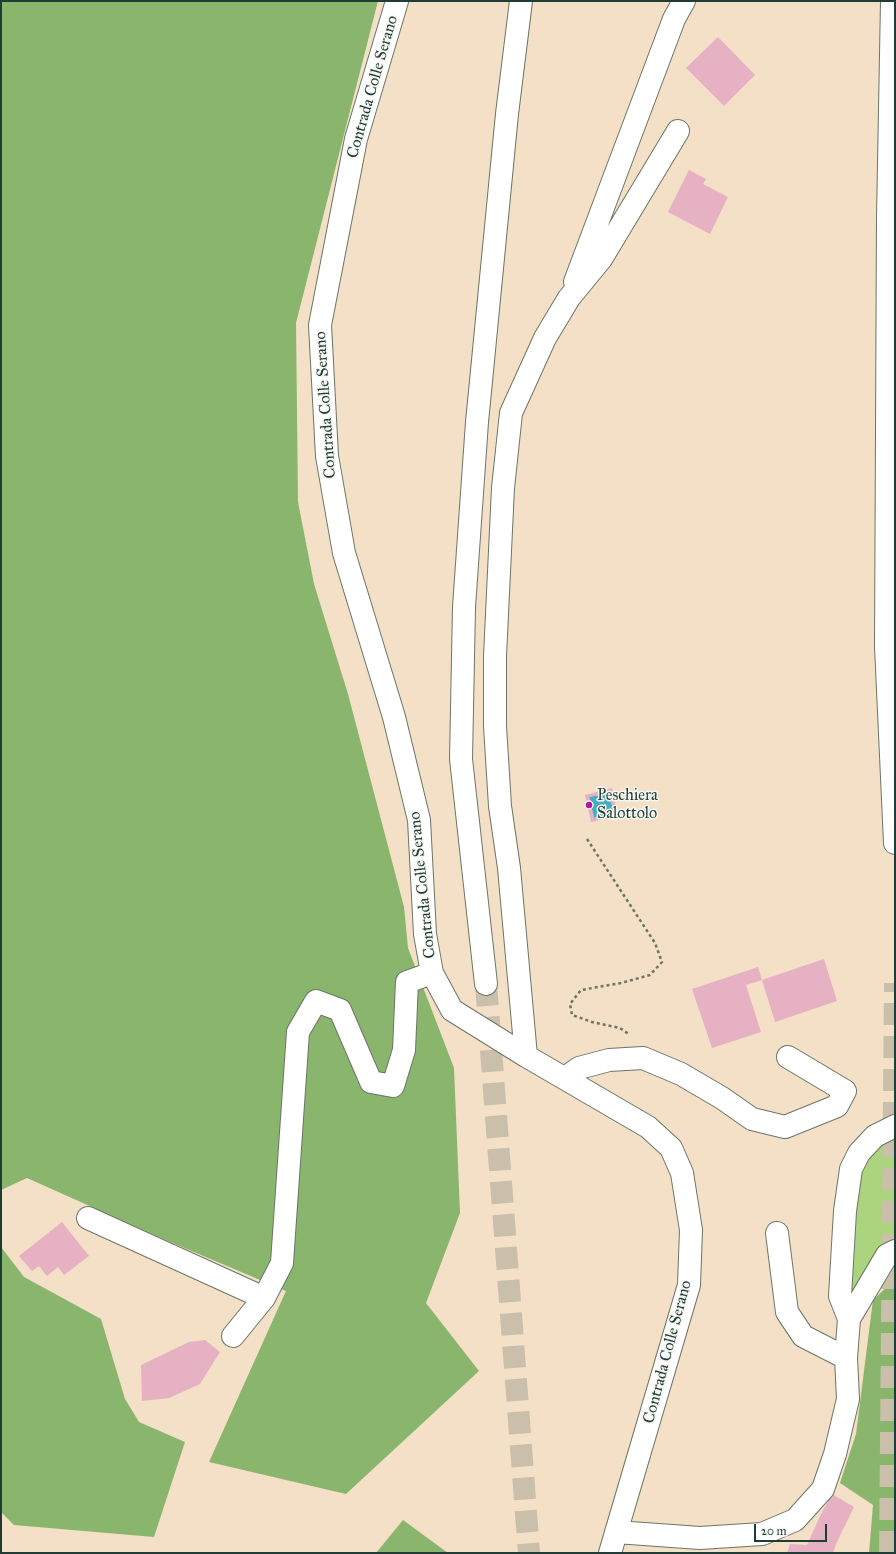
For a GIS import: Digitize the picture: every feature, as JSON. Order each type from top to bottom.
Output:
[{"type":"street","name":"Contrada Colle Serano","points":[[397,1],[356,139],[320,325],[327,456],[344,553],[394,717],[419,820],[425,934],[432,973],[452,1010],[526,1056],[648,1126],[671,1148],[682,1173],[691,1230],[689,1285],[610,1553]]},
{"type":"street","points":[[486,984],[461,759],[464,607],[477,422],[507,114],[521,1]]},
{"type":"street","points":[[569,298],[674,19],[684,1]]},
{"type":"street","points":[[892,1],[888,218],[886,646],[895,843]]},
{"type":"street","points":[[526,1056],[509,868],[500,806],[495,726],[495,656],[503,488],[512,414],[545,338],[569,298],[602,259],[678,131]]},
{"type":"street","points":[[233,1336],[264,1298],[282,1263],[298,1032],[316,1001],[340,1010],[371,1082],[393,1086],[404,1050],[407,982],[432,973]]},
{"type":"street","points":[[564,1078],[579,1068],[609,1060],[643,1058],[681,1074],[722,1098],[752,1119],[785,1126],[837,1106],[845,1091],[788,1057]]},
{"type":"street","points":[[849,1319],[840,1296],[845,1211],[851,1170],[859,1153],[875,1136],[895,1126]]},
{"type":"street","points":[[88,1218],[264,1298]]},
{"type":"street","points":[[777,1233],[787,1312],[803,1336],[846,1358]]},
{"type":"street","points":[[616,1532],[700,1538],[762,1534],[796,1520],[823,1489],[835,1454],[848,1399],[846,1358],[849,1319],[886,1255],[895,1252]]},
{"type":"path","points":[[587,839],[655,944],[662,962],[650,975],[621,983],[581,990],[570,1004],[572,1015],[592,1022],[620,1028],[638,1041],[643,1058]]},
{"type":"green space","points":[[1,1],[378,1],[296,323],[298,502],[314,584],[348,694],[404,907],[408,948],[454,1068],[460,1213],[426,1303],[479,1371],[346,1494],[209,1462],[286,1291],[168,1241],[27,1178],[1,1190]]},
{"type":"green space","points":[[895,1134],[895,1245],[870,1275],[846,1300],[856,1174],[868,1153]]},
{"type":"green space","points":[[1,1247],[24,1277],[101,1319],[125,1399],[139,1422],[185,1442],[154,1537],[14,1525],[1,1512]]},
{"type":"green space","points":[[895,1279],[895,1553],[869,1553],[873,1505],[840,1483],[856,1434],[873,1300]]},
{"type":"green space","points":[[403,1520],[448,1553],[376,1553]]},
{"type":"water","points":[[609,793],[614,813],[594,818],[589,797]]},
{"type":"building","points":[[718,37],[755,75],[724,106],[686,68]]},
{"type":"building","points":[[689,170],[706,179],[703,184],[728,197],[710,234],[668,212]]},
{"type":"building","name":"Peschiera Salottolo","points":[[612,788],[618,816],[591,822],[585,795]],"holes":[[[609,793],[614,813],[594,818],[589,797]]]},
{"type":"building","points":[[824,959],[837,1001],[775,1022],[762,980]]},
{"type":"building","points":[[758,967],[762,980],[746,985],[761,1032],[712,1048],[692,989]]},
{"type":"building","points":[[62,1222],[89,1256],[64,1275],[58,1267],[47,1276],[39,1266],[32,1271],[19,1256]]},
{"type":"building","points":[[205,1340],[220,1352],[200,1384],[169,1398],[142,1401],[141,1365],[189,1342]]},
{"type":"building","points":[[832,1494],[854,1507],[833,1553],[787,1553],[790,1544],[807,1545]]},
{"type":"tunnel","points":[[890,1553],[895,983]]},
{"type":"tunnel","points":[[486,984],[529,1553]]},
{"type":"place","name":"Peschiera Salottolo","points":[[589,805]]}]
